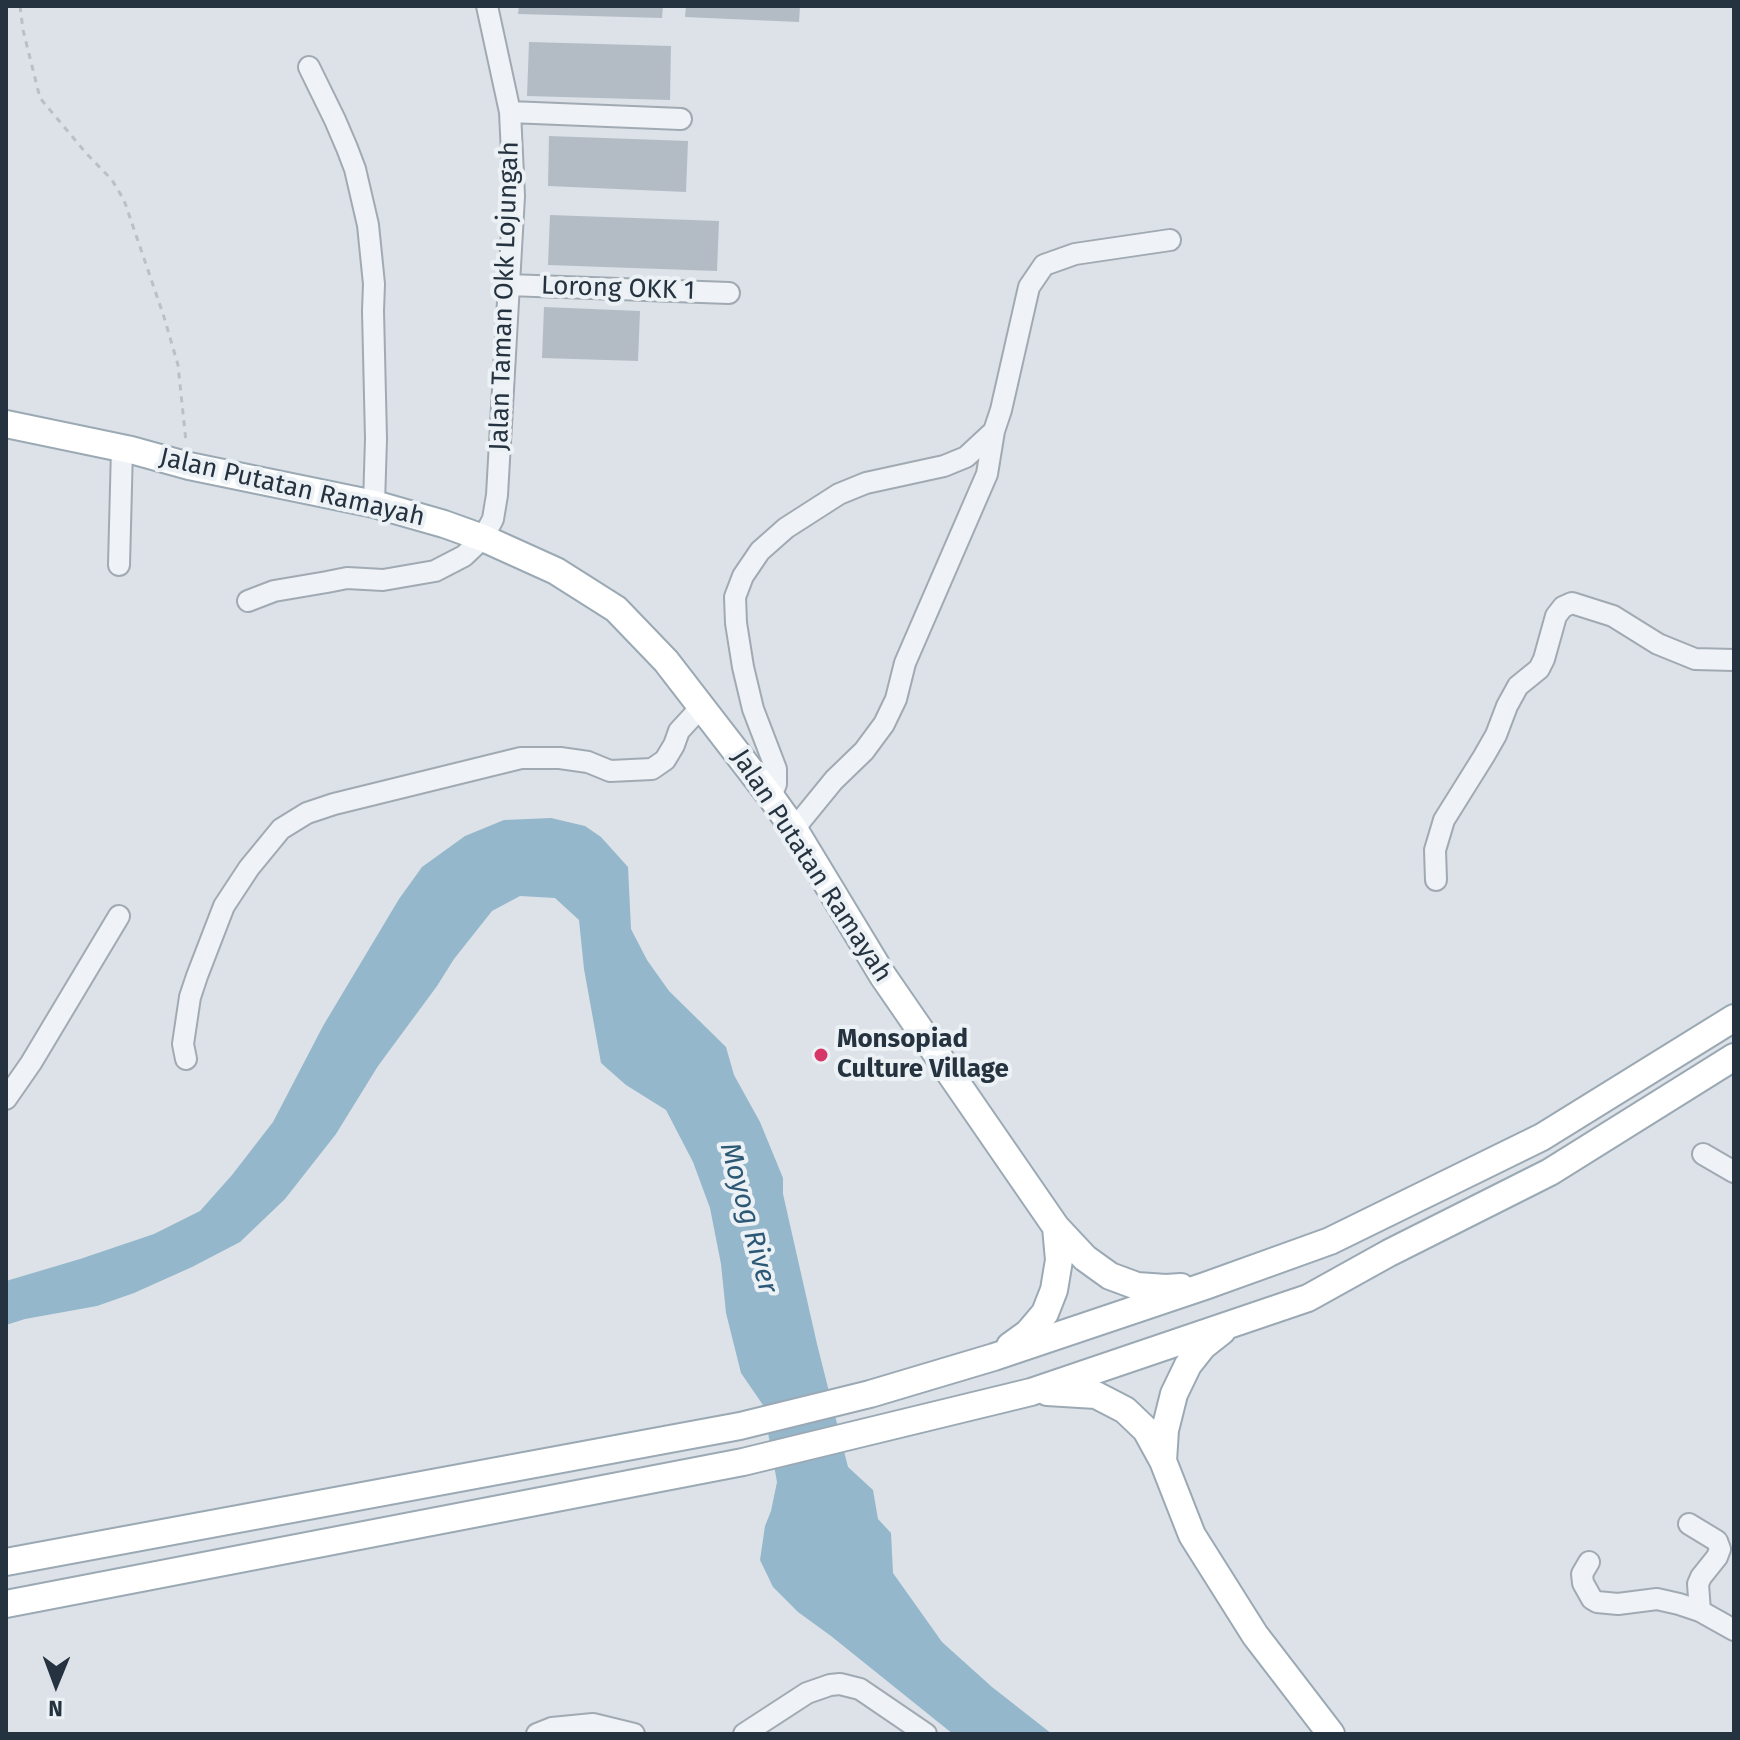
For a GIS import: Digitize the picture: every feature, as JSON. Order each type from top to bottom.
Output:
[{"type":"main road","name":"Jalan Putatan Ramayah","points":[[6,424],[374,504],[444,524],[556,571],[616,609],[666,661],[794,829],[883,976],[1056,1227],[1085,1258],[1110,1276],[1137,1286],[1205,1286]]},
{"type":"main road","points":[[6,1562],[740,1426],[870,1394],[994,1357],[1330,1241],[1542,1137],[1734,1018]]},
{"type":"main road","points":[[6,1604],[743,1462],[1031,1392],[1308,1298],[1389,1253],[1550,1172],[1734,1057]]},
{"type":"main road","points":[[994,1357],[1028,1333],[1045,1313],[1054,1290],[1059,1260],[1056,1227]]},
{"type":"main road","points":[[1163,1461],[1165,1430],[1174,1394],[1188,1365],[1203,1346],[1230,1325]]},
{"type":"main road","points":[[1031,1392],[1096,1395],[1125,1410],[1146,1430],[1163,1461],[1192,1535],[1255,1635],[1331,1734]]},
{"type":"street","name":"Jalan Taman Okk Lojungah","points":[[483,538],[493,519],[497,495],[514,196],[510,112],[487,6]]},
{"type":"street","points":[[309,67],[351,158],[368,225],[374,284],[374,504]]},
{"type":"street","points":[[510,112],[681,119]]},
{"type":"street","points":[[794,829],[834,780],[864,751],[884,724],[896,699],[905,663],[987,474],[994,431],[1029,287],[1044,265],[1075,254],[1170,240]]},
{"type":"street","name":"Lorong OKK 1","points":[[508,285],[729,293]]},
{"type":"street","points":[[771,797],[776,784],[776,769],[753,709],[736,623],[735,597],[743,576],[760,551],[786,528],[839,494],[866,483],[944,466],[966,457],[994,431]]},
{"type":"street","points":[[119,565],[122,448]]},
{"type":"street","points":[[248,601],[274,591],[347,578],[383,580],[435,571],[464,556],[483,538]]},
{"type":"street","points":[[1436,880],[1435,850],[1444,820],[1496,735],[1518,686],[1539,669],[1556,616],[1563,607],[1572,603],[1613,616],[1658,644],[1695,659],[1734,660]]},
{"type":"street","points":[[186,1059],[183,1044],[190,997],[224,906],[249,868],[281,829],[307,813],[334,804],[521,758],[588,762],[610,771],[652,769],[665,760],[679,731],[702,706]]},
{"type":"street","points":[[6,1099],[119,916]]},
{"type":"street","points":[[1703,1154],[1734,1172]]},
{"type":"street","points":[[1689,1524],[1717,1541],[1720,1549],[1698,1584],[1700,1611]]},
{"type":"street","points":[[1589,1562],[1582,1574],[1583,1583],[1597,1602],[1618,1604],[1657,1599],[1700,1611],[1734,1630]]},
{"type":"street","points":[[744,1734],[807,1693],[840,1684],[860,1689],[926,1734]]},
{"type":"street","points":[[537,1734],[552,1728],[593,1724],[634,1734]]},
{"type":"path","points":[[20,6],[40,98],[112,180],[134,227],[178,365],[189,466]]},
{"type":"water","name":"Moyog River","points":[[551,818],[585,826],[601,837],[628,867],[631,929],[647,960],[669,991],[726,1047],[734,1075],[760,1122],[783,1178],[783,1194],[848,1467],[873,1490],[878,1519],[891,1533],[893,1573],[942,1642],[992,1687],[1052,1734],[953,1734],[798,1612],[773,1587],[760,1560],[777,1482],[763,1405],[741,1373],[726,1313],[721,1264],[710,1208],[693,1162],[666,1110],[626,1085],[601,1063],[584,969],[579,920],[555,898],[520,896],[492,911],[378,1066],[336,1134],[285,1199],[240,1242],[134,1293],[97,1306],[6,1325],[6,1281],[154,1234],[200,1211],[273,1122],[323,1026],[399,899],[422,867],[465,836],[504,820]]},
{"type":"building","points":[[519,6],[663,6],[662,18],[518,14]]},
{"type":"building","points":[[686,6],[800,6],[799,22],[685,17]]},
{"type":"building","points":[[529,42],[671,46],[670,100],[527,96]]},
{"type":"building","points":[[549,136],[688,141],[686,192],[548,186]]},
{"type":"building","points":[[550,215],[719,221],[717,271],[548,265]]},
{"type":"building","points":[[544,307],[640,311],[638,361],[542,358]]},
{"type":"place","name":"Monsopiad Culture Village","points":[[821,1055]]}]
